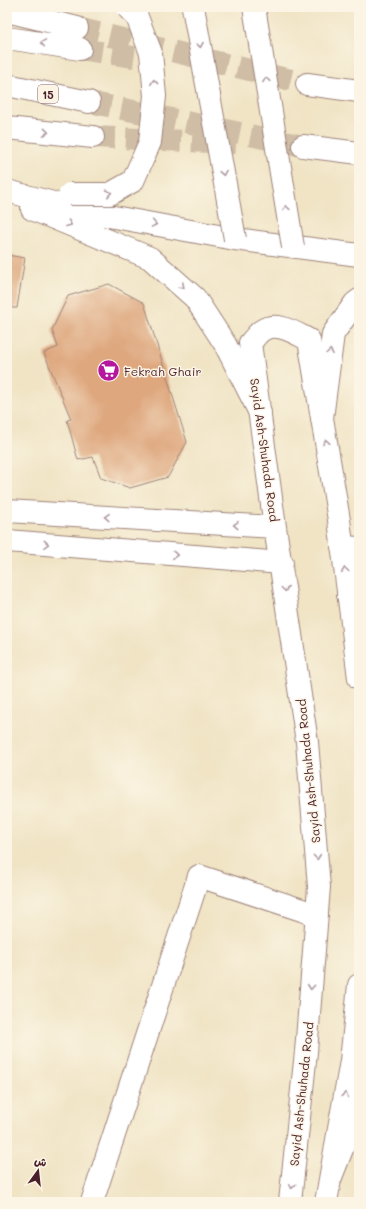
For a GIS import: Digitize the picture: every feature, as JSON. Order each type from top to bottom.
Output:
[{"type":"main road","points":[[7,185],[70,194],[110,194],[133,181],[150,142],[156,96],[151,53],[137,17],[127,7]]},
{"type":"main road","points":[[193,7],[235,239]]},
{"type":"main road","points":[[254,7],[293,246]]},
{"type":"main road","points":[[7,11],[78,38],[7,38]]},
{"type":"main road","points":[[307,84],[359,91]]},
{"type":"main road","name":"15","points":[[7,85],[89,102]]},
{"type":"main road","points":[[7,128],[93,137]]},
{"type":"main road","points":[[303,146],[359,153]]},
{"type":"main road","points":[[7,191],[92,213],[235,239],[359,255]]},
{"type":"main road","points":[[7,199],[150,258],[195,298],[225,344],[260,413]]},
{"type":"main road","points":[[359,300],[355,303],[333,334],[322,418],[350,548],[359,678]]},
{"type":"main road","name":"Sayid Ash-Shuhada Road","points":[[290,1202],[306,1052],[319,887],[307,742],[282,563],[275,527],[250,342],[262,330],[275,326],[291,331],[309,340],[322,418]]},
{"type":"main road","points":[[7,511],[275,527]]},
{"type":"main road","points":[[7,541],[282,563]]},
{"type":"main road","points":[[92,1202],[199,876],[317,915]]},
{"type":"main road","points":[[326,1202],[351,1061],[359,985]]},
{"type":"main road","points":[[331,1177],[359,1106]]},
{"type":"building","points":[[7,255],[25,258],[17,308],[7,308]]},
{"type":"building","name":"Fekrah Ghair","points":[[109,284],[144,303],[187,442],[168,477],[130,488],[101,478],[93,457],[78,460],[67,420],[71,419],[44,353],[58,347],[52,330],[68,296]]},
{"type":"tunnel","points":[[77,28],[307,84]]},
{"type":"tunnel","points":[[80,49],[160,61]]},
{"type":"tunnel","points":[[89,102],[303,146]]},
{"type":"tunnel","points":[[93,137],[236,143]]},
{"type":"place","name":"Fekrah Ghair","points":[[108,371]]}]
